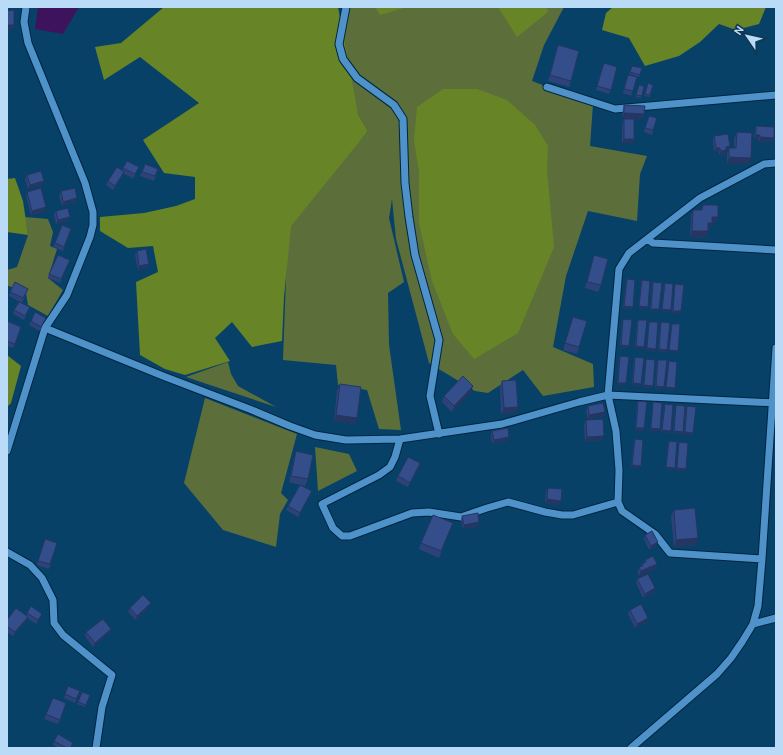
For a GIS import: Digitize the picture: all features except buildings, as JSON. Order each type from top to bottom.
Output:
[{"type":"street","points":[[7,451],[45,328],[67,295],[93,225],[93,212],[86,183],[28,43],[24,22],[26,7]]},
{"type":"street","points":[[346,7],[339,44],[343,59],[357,78],[394,105],[403,119],[405,183],[415,255],[439,340],[430,396],[439,434]]},
{"type":"street","points":[[547,87],[615,109],[776,95]]},
{"type":"street","points":[[762,559],[670,553],[654,534],[622,511],[618,502],[619,470],[616,431],[608,395],[619,269],[629,253],[700,198],[764,164],[776,164]]},
{"type":"street","points":[[647,239],[653,243],[776,250]]},
{"type":"street","points":[[45,328],[315,435],[346,440],[400,439],[502,424],[608,395],[774,403]]},
{"type":"street","points":[[631,748],[717,674],[731,658],[753,624],[758,606],[762,559],[774,403],[776,348]]},
{"type":"street","points":[[400,439],[395,457],[390,467],[379,475],[322,504],[333,528],[342,536],[350,536],[412,513],[429,512],[461,517],[508,502],[545,512],[573,515],[618,502]]},
{"type":"street","points":[[7,552],[30,565],[42,578],[53,600],[54,623],[63,635],[112,675],[102,707],[96,748]]},
{"type":"street","points":[[753,624],[776,618]]},
{"type":"green space","points":[[164,7],[338,7],[358,114],[368,131],[291,226],[284,297],[282,341],[252,347],[232,322],[215,338],[230,361],[185,375],[165,369],[140,355],[136,282],[158,272],[153,246],[128,248],[100,231],[100,217],[144,213],[176,206],[195,199],[195,177],[164,173],[143,140],[199,103],[140,57],[104,80],[95,47],[121,43]]},
{"type":"green space","points":[[346,7],[564,7],[544,45],[532,81],[593,104],[590,146],[647,156],[640,174],[637,221],[588,211],[566,276],[553,347],[593,364],[594,387],[543,396],[523,370],[488,393],[475,391],[429,363],[396,239],[392,199],[389,218],[404,282],[388,293],[389,345],[401,430],[379,429],[367,390],[338,385],[336,365],[283,360],[288,224],[368,131],[358,114],[334,39]]},
{"type":"green space","points":[[375,7],[407,7],[380,15]]},
{"type":"green space","points":[[498,7],[546,7],[548,12],[517,37]]},
{"type":"green space","points":[[613,7],[766,7],[759,24],[736,30],[719,24],[700,42],[679,56],[645,66],[629,38],[602,30],[606,13]]},
{"type":"green space","points":[[443,89],[477,89],[507,100],[535,125],[548,146],[547,170],[554,247],[518,333],[474,359],[453,334],[432,281],[419,223],[419,172],[414,140],[417,107]]},
{"type":"green space","points":[[15,178],[23,201],[28,235],[7,232],[7,179]]},
{"type":"green space","points":[[25,217],[48,219],[53,232],[50,246],[57,249],[48,278],[63,290],[48,316],[28,305],[26,293],[7,286],[7,270],[17,267],[28,235]]},
{"type":"green space","points":[[7,355],[21,366],[11,403],[7,407]]},
{"type":"green space","points":[[228,362],[231,374],[238,386],[276,407],[186,377]]},
{"type":"green space","points":[[205,398],[297,434],[281,493],[288,500],[280,514],[276,547],[223,530],[184,483]]},
{"type":"green space","points":[[315,447],[349,454],[357,471],[318,491]]},
{"type":"shaded area","points":[[38,7],[79,7],[63,34],[35,29]]}]
